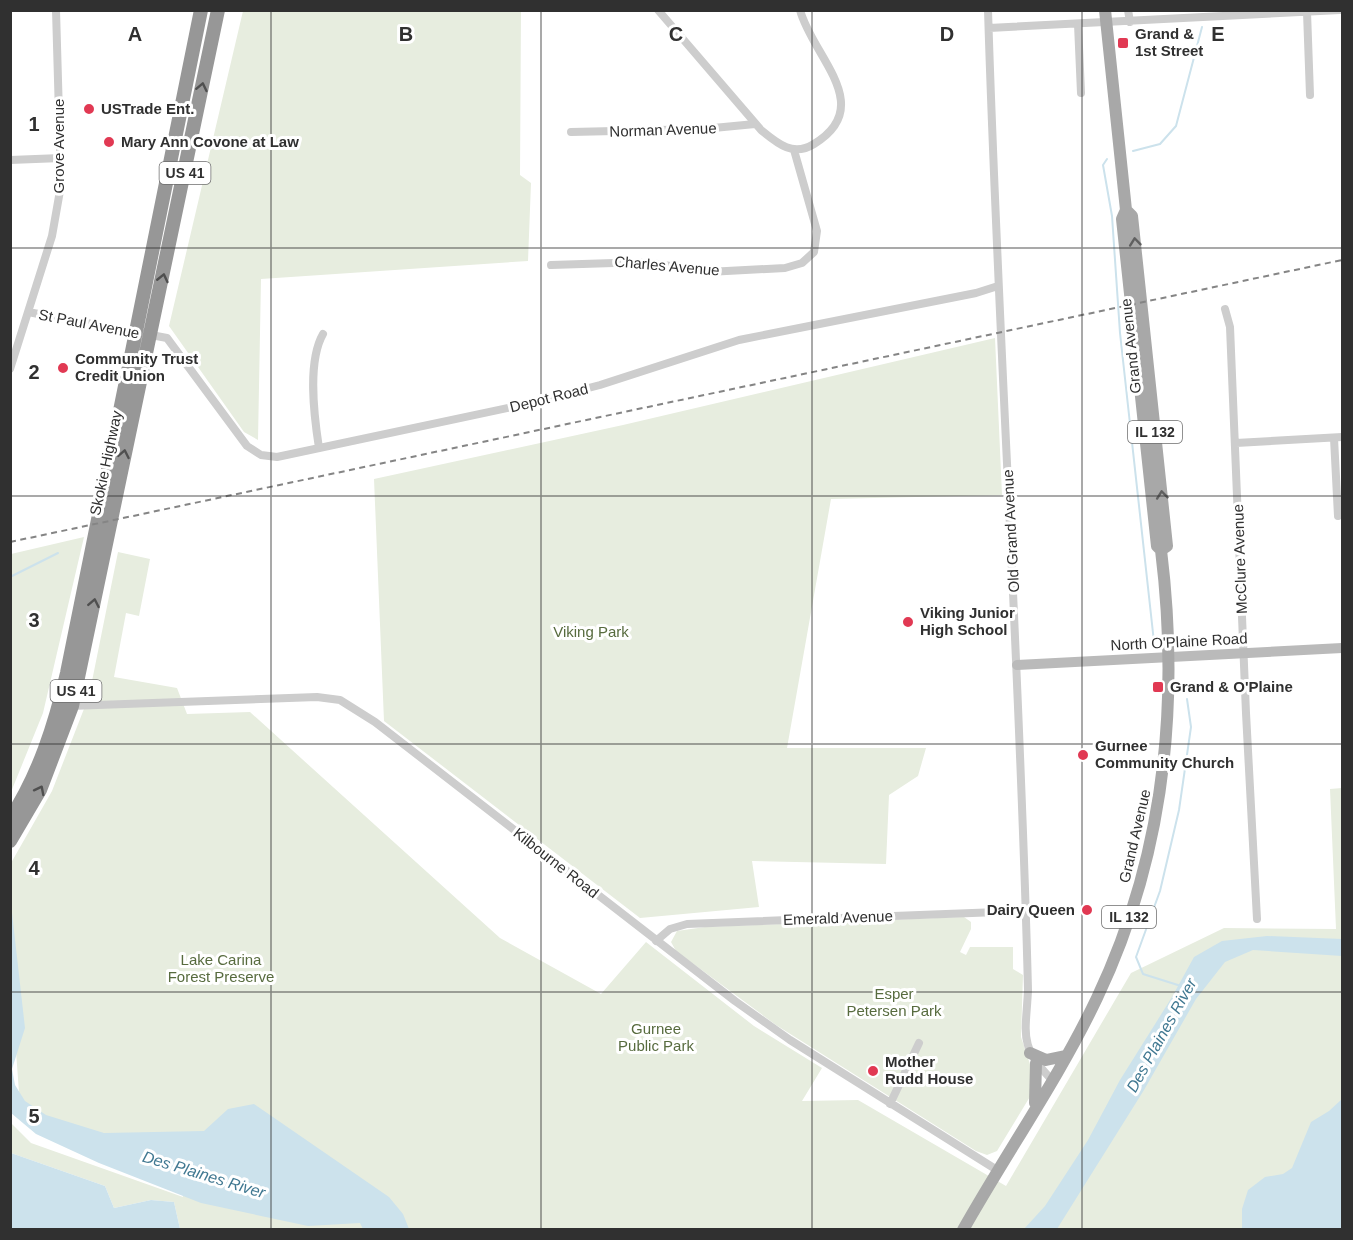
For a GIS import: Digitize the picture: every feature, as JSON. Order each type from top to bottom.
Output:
[{"type":"highway","name":"Skokie Highway","points":[[10,819],[66,706],[135,333],[201,10]]},
{"type":"highway","name":"Skokie Highway","points":[[10,841],[40,790],[66,706],[150,335],[218,10]]},
{"type":"main road","name":"Grand Avenue","points":[[963,1230],[1065,1056],[1097,997],[1116,954],[1146,863],[1165,758],[1170,657],[1161,550],[1167,546],[1132,216],[1126,210],[1105,17]]},
{"type":"main road","points":[[1034,1107],[1033,1058],[1046,1060],[1065,1056]]},
{"type":"street","name":"Grove Avenue","points":[[10,369],[55,222],[61,185],[56,10]]},
{"type":"street","points":[[658,10],[755,124],[778,144],[794,150],[812,146],[833,131],[841,105],[835,76],[810,36],[800,10]]},
{"type":"street","name":"Old Grand Avenue","points":[[988,10],[998,286],[1017,665],[1028,990],[1025,1029],[1033,1058]]},
{"type":"street","points":[[1128,10],[1130,22]]},
{"type":"street","points":[[989,28],[1078,24],[1105,17],[1130,22],[1340,10]]},
{"type":"street","points":[[1307,12],[1310,95]]},
{"type":"street","points":[[1078,24],[1081,93]]},
{"type":"street","name":"Norman Avenue","points":[[571,132],[703,129],[755,124]]},
{"type":"street","name":"Charles Avenue","points":[[551,265],[616,261],[645,262],[708,272],[797,265],[814,252],[817,231],[794,150]]},
{"type":"street","points":[[10,160],[61,158]]},
{"type":"street","name":"Depot Road","points":[[150,335],[167,338],[237,434],[254,451],[278,457],[576,392],[739,340],[976,293],[998,286]]},
{"type":"street","name":"McClure Avenue","points":[[1225,309],[1230,327],[1243,654],[1257,919]]},
{"type":"street","name":"St Paul Avenue","points":[[28,312],[150,335]]},
{"type":"street","points":[[319,448],[316,428],[314,363],[317,346],[323,334]]},
{"type":"street","points":[[1236,443],[1338,437],[1338,516]]},
{"type":"street","name":"North O'Plaine Road","points":[[1017,665],[1342,648]]},
{"type":"street","name":"Kilbourne Road","points":[[66,706],[317,697],[340,700],[375,722],[656,941],[790,1040],[997,1170]]},
{"type":"street","name":"Emerald Avenue","points":[[656,941],[670,929],[687,924],[1025,911]]},
{"type":"street","points":[[890,1104],[919,1043]]},
{"type":"street","points":[[1033,1058],[1051,1079]]},
{"type":"green space","points":[[243,11],[521,11],[520,175],[531,183],[528,261],[261,279],[258,440],[244,432],[169,326]]},
{"type":"green space","name":"Viking Park","points":[[995,338],[1002,495],[831,499],[787,748],[926,748],[918,776],[889,795],[886,864],[752,861],[759,907],[640,918],[384,721],[374,479],[623,425]]},
{"type":"green space","points":[[84,537],[43,713],[11,792],[11,554]]},
{"type":"green space","name":"Lake Carina Forest Preserve","points":[[118,552],[150,559],[139,616],[126,613],[114,677],[177,688],[187,714],[250,712],[500,938],[601,994],[646,942],[754,1026],[822,1068],[802,1101],[858,1100],[1006,1186],[1131,973],[1224,928],[1336,929],[1330,789],[1342,788],[1342,1229],[180,1229],[174,1202],[151,1200],[114,1208],[105,1186],[11,1153],[10,1122],[31,1143],[183,1197],[179,1178],[21,1120],[11,982],[11,863],[52,791],[89,696]]},
{"type":"green space","name":"Esper Petersen Park","points":[[964,917],[971,922],[971,929],[960,952],[966,955],[970,947],[1013,947],[1013,969],[1023,975],[1021,1037],[1030,1064],[1031,1095],[997,1151],[987,1155],[976,1151],[776,1025],[676,951],[671,942],[677,931],[705,927]]},
{"type":"water","name":"Des Plaines River","points":[[10,895],[25,1028],[12,1069],[15,1085],[25,1101],[46,1115],[104,1133],[204,1131],[228,1109],[254,1104],[389,1197],[403,1214],[409,1229],[363,1229],[360,1223],[308,1226],[201,1203],[99,1163],[36,1134],[11,1113]]},
{"type":"water","name":"Des Plaines River","points":[[1267,936],[1342,939],[1342,956],[1253,950],[1225,962],[1196,999],[1144,1090],[1057,1229],[1024,1229],[1045,1206],[1088,1140],[1120,1080],[1194,957],[1222,941]]},
{"type":"water","points":[[1342,1099],[1342,1229],[1242,1229],[1242,1209],[1248,1190],[1265,1177],[1283,1174],[1292,1168],[1311,1122],[1329,1111]]},
{"type":"water","points":[[11,1153],[105,1186],[114,1208],[151,1200],[174,1202],[180,1229],[11,1229]]},
{"type":"waterway","points":[[1133,151],[1160,144],[1176,126],[1202,27]]},
{"type":"waterway","points":[[1107,159],[1103,165],[1112,216],[1120,333],[1154,642]]},
{"type":"waterway","points":[[10,577],[58,553]]},
{"type":"waterway","name":"Des Plaines River","points":[[1181,986],[1143,974],[1136,957],[1160,891],[1179,810],[1191,727],[1187,699]]},
{"type":"railway","points":[[10,542],[1342,260]]},
{"type":"place","name":"Grand & 1st Street","points":[[1123,43]]},
{"type":"place","name":"USTrade Ent.","points":[[89,109]]},
{"type":"place","name":"Mary Ann Covone at Law","points":[[109,142]]},
{"type":"place","name":"Community Trust Credit Union","points":[[63,368]]},
{"type":"place","name":"Viking Junior High School","points":[[908,622]]},
{"type":"place","name":"Grand & O'Plaine","points":[[1158,687]]},
{"type":"place","name":"Gurnee Community Church","points":[[1083,755]]},
{"type":"place","name":"Dairy Queen","points":[[1087,910]]},
{"type":"place","name":"Mother Rudd House","points":[[873,1071]]},
{"type":"park label","name":"Gurnee Public Park","points":[[656,1038]]}]
